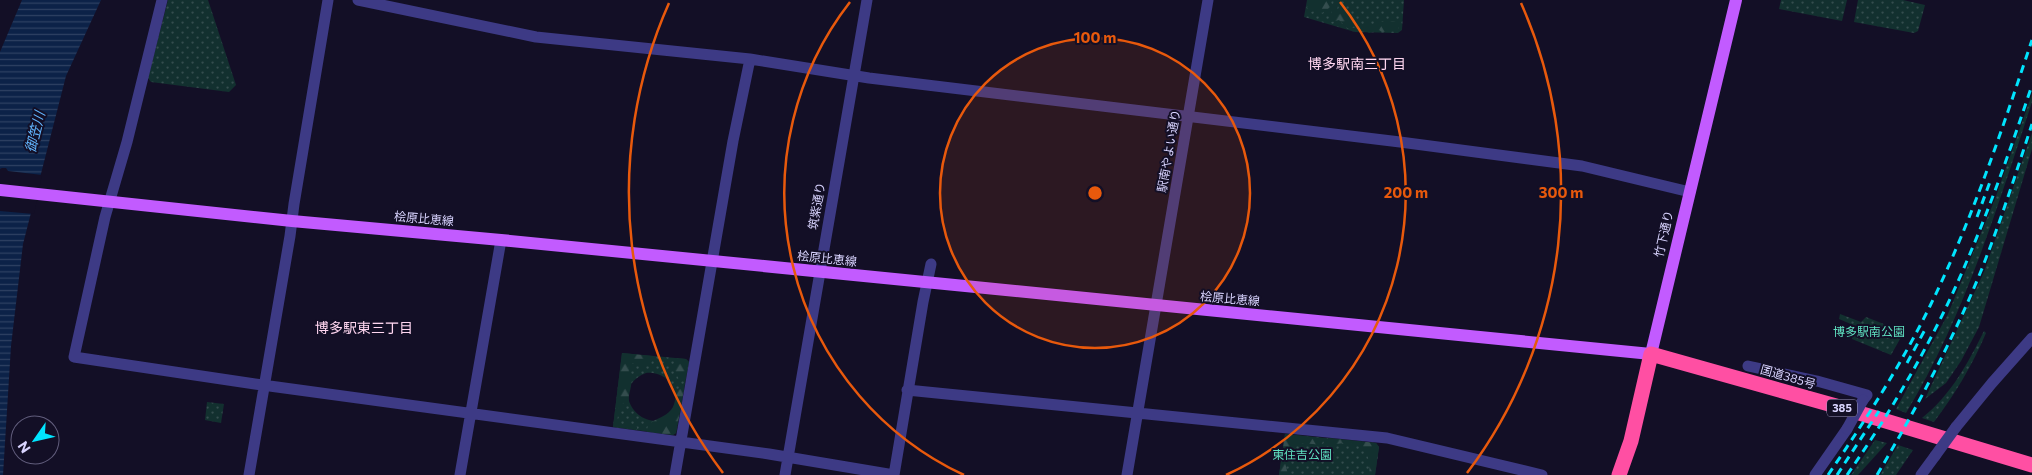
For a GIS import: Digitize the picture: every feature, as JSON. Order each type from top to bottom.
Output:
[{"type":"highway","name":"国道385号","points":[[1651,354],[1836,406],[2032,465]]},
{"type":"highway","name":"竹下通り","points":[[1619,475],[1631,441],[1651,354]]},
{"type":"main road","name":"竹下通り","points":[[1651,354],[1736,0]]},
{"type":"main road","name":"桧原比恵線","points":[[0,190],[292,221],[1651,354]]},
{"type":"street","points":[[162,0],[127,142],[109,202],[74,357],[680,442],[894,475],[931,264]]},
{"type":"street","points":[[249,475],[328,0]]},
{"type":"street","points":[[358,0],[536,37],[750,59],[854,76],[1582,166],[1690,192]]},
{"type":"street","name":"筑紫通り","points":[[786,475],[866,0]]},
{"type":"street","name":"駅南やよい通り","points":[[1127,475],[1208,0]]},
{"type":"street","points":[[675,475],[712,261],[750,59]]},
{"type":"street","points":[[460,475],[501,240]]},
{"type":"street","points":[[1921,475],[1992,383],[2032,338]]},
{"type":"street","points":[[1748,366],[1817,381],[1866,395],[1847,429],[1815,475]]},
{"type":"street","points":[[908,390],[1387,438],[1542,475]]},
{"type":"green space","points":[[168,0],[208,0],[236,85],[229,92],[151,82],[148,78]]},
{"type":"green space","points":[[1307,0],[1404,0],[1402,30],[1398,33],[1355,32],[1304,17]]},
{"type":"green space","points":[[1309,0],[1328,0],[1330,7],[1322,13],[1316,10],[1311,12],[1307,8]]},
{"type":"green space","points":[[1334,0],[1339,0],[1337,10],[1349,12],[1353,23],[1358,24],[1358,28],[1347,28],[1339,20],[1331,22]]},
{"type":"green space","points":[[1781,0],[1847,0],[1842,21],[1779,9]]},
{"type":"green space","points":[[1858,0],[1903,0],[1925,5],[1918,31],[1914,33],[1854,22]]},
{"type":"green space","points":[[1394,21],[1400,25],[1397,31],[1382,32],[1379,30],[1369,33],[1362,28],[1366,22],[1376,26],[1381,22]]},
{"type":"green space","points":[[2032,94],[2032,102],[2006,182],[1962,301],[1927,376],[1906,413],[1896,409],[1948,314],[1995,199]]},
{"type":"green space","points":[[2032,133],[2032,149],[1979,327],[1961,361],[1946,383],[1925,399],[1984,272]]},
{"type":"green space","name":"博多駅南公園","points":[[1840,314],[1861,322],[1866,317],[1904,332],[1891,355],[1852,339],[1853,325],[1839,319]]},
{"type":"green space","points":[[1984,331],[1986,333],[1975,357],[1942,411],[1934,422],[1922,418],[1950,389],[1965,367]]},
{"type":"green space","points":[[622,353],[686,359],[689,362],[676,433],[673,435],[613,427]],"holes":[[[646,373],[653,373],[670,382],[676,394],[673,408],[664,418],[654,421],[643,418],[635,411],[629,402],[628,391],[633,381]]]},
{"type":"green space","points":[[622,353],[652,356],[653,359],[650,365],[634,363],[629,365],[631,383],[629,402],[626,401],[619,407],[617,423],[637,427],[637,430],[613,427]]},
{"type":"green space","points":[[676,358],[686,359],[689,362],[685,380],[680,382],[674,368]]},
{"type":"green space","points":[[684,389],[676,433],[673,435],[647,432],[648,426],[652,422],[668,413],[672,408],[675,401],[675,390]]},
{"type":"green space","points":[[207,402],[224,404],[221,423],[205,420]]},
{"type":"green space","name":"東住吉公園","points":[[1285,434],[1376,443],[1379,447],[1375,475],[1279,475]]},
{"type":"green space","points":[[1285,434],[1322,438],[1323,442],[1320,445],[1298,444],[1289,449],[1285,459],[1288,475],[1279,475]]},
{"type":"green space","points":[[1329,438],[1376,443],[1379,447],[1375,475],[1369,475],[1370,465],[1368,458],[1360,447],[1348,443],[1331,445]]},
{"type":"green space","points":[[1875,440],[1887,443],[1858,475],[1851,475]]},
{"type":"green space","points":[[1898,445],[1913,450],[1896,475],[1880,475]]},
{"type":"water","name":"御笠川","points":[[22,0],[101,0],[66,76],[23,244],[11,346],[3,475],[0,475],[0,52]]},
{"type":"pier","points":[[6,168],[8,171],[42,175],[34,214],[0,211],[0,169]]},
{"type":"railway","points":[[1828,475],[1895,371],[1930,306],[1959,241],[1985,174],[2032,40]]},
{"type":"railway","points":[[1847,475],[1881,424],[1912,372],[1954,291],[1993,197],[2032,85]]},
{"type":"railway","points":[[1877,475],[1933,375],[1970,297],[1995,235],[2032,124]]},
{"type":"railway","points":[[1977,217],[1991,179]]},
{"type":"railway","points":[[1907,363],[1927,326]]},
{"type":"railway","points":[[1837,475],[1879,411]]},
{"type":"district","name":"博多駅南三丁目","points":[[1357,64]]},
{"type":"district","name":"博多駅東三丁目","points":[[364,328]]}]
